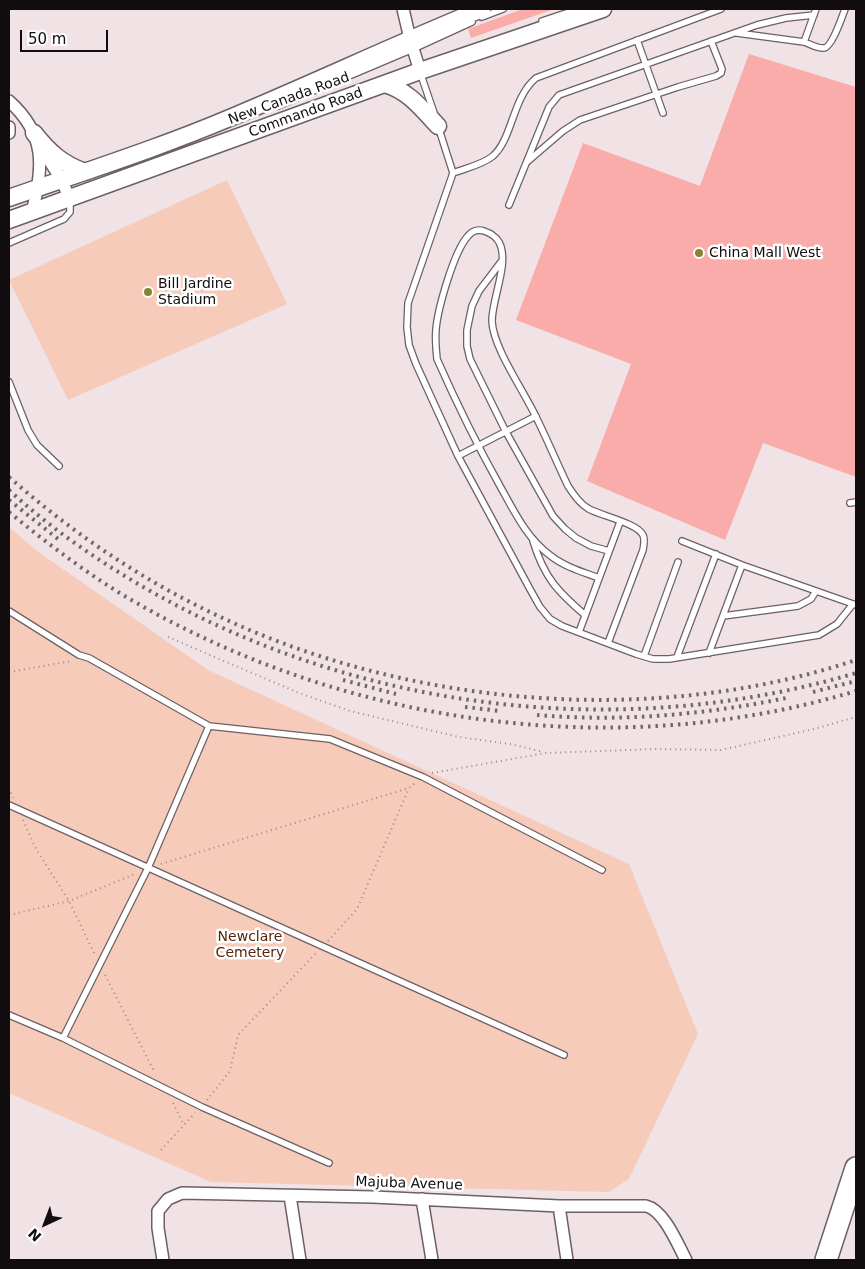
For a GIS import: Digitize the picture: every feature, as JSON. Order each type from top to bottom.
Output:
[{"type":"highway","points":[[826,1260],[856,1168]]},
{"type":"main road","name":"Commando Road","points":[[9,198],[35,200],[65,189],[85,172],[232,117],[411,44],[430,30],[482,9]]},
{"type":"main road","name":"Commando Road","points":[[9,220],[35,200],[65,189],[384,84],[419,68],[603,9]]},
{"type":"main road","points":[[384,84],[407,94],[438,126]]},
{"type":"main road","points":[[36,138],[65,164],[85,172]]},
{"type":"street","points":[[403,9],[419,68]]},
{"type":"street","points":[[9,101],[36,138],[65,189]]},
{"type":"street","points":[[9,127],[9,133]]},
{"type":"street","points":[[35,200],[40,171],[36,138]]},
{"type":"street","name":"Majuba Avenue","points":[[163,1260],[157,1216],[161,1205],[182,1193],[422,1199],[559,1206],[651,1207],[662,1217],[686,1260]]},
{"type":"street","points":[[290,1196],[300,1260]]},
{"type":"street","points":[[422,1199],[432,1260]]},
{"type":"street","points":[[559,1206],[567,1260]]},
{"type":"lane","name":"New Canada Road","points":[[272,109],[411,44],[503,9]]},
{"type":"lane","points":[[535,24],[578,9]]},
{"type":"lane","points":[[453,173],[484,162],[493,156],[500,147],[524,91],[536,78],[722,9]]},
{"type":"lane","points":[[735,32],[804,42],[822,48],[829,45],[845,9]]},
{"type":"lane","points":[[804,42],[815,12]]},
{"type":"lane","points":[[509,204],[549,107],[559,95],[680,54],[735,32],[815,12]]},
{"type":"lane","points":[[637,40],[663,113]]},
{"type":"lane","points":[[526,164],[562,131],[580,120],[721,73],[722,70],[711,41]]},
{"type":"lane","name":"New Canada Road","points":[[65,189],[419,68],[436,58]]},
{"type":"lane","points":[[419,68],[453,173],[408,303],[407,327],[410,344],[416,364],[458,456],[540,607],[550,619],[562,626],[652,659],[708,653],[819,635],[837,624],[854,604],[682,541]]},
{"type":"lane","points":[[9,243],[64,219],[70,212],[65,189],[209,134]]},
{"type":"lane","points":[[9,204],[35,200]]},
{"type":"lane","points":[[9,214],[35,200]]},
{"type":"lane","points":[[599,578],[570,568],[551,556],[533,539],[515,514],[478,446],[437,359],[436,328],[442,300],[451,271],[464,242],[468,235],[474,231],[482,230],[491,234],[498,241],[502,250],[492,321],[494,334],[574,496],[588,509],[639,530],[643,535],[643,550],[608,643]]},
{"type":"lane","points":[[502,260],[472,306],[467,330],[467,346],[470,359],[506,432],[553,516],[576,538],[592,546],[609,551]]},
{"type":"lane","points":[[9,382],[28,430],[37,444],[60,466]]},
{"type":"lane","points":[[458,456],[536,416]]},
{"type":"lane","points":[[579,632],[620,522]]},
{"type":"lane","points":[[533,539],[539,559],[550,581],[562,596],[585,615]]},
{"type":"lane","points":[[676,657],[716,554]]},
{"type":"lane","points":[[644,656],[678,562]]},
{"type":"lane","points":[[708,653],[742,564]]},
{"type":"lane","points":[[723,616],[798,606],[811,599],[816,591]]},
{"type":"lane","points":[[9,610],[79,655],[89,658],[209,726],[330,739],[423,777],[602,870]]},
{"type":"lane","points":[[63,1038],[148,868],[209,726]]},
{"type":"lane","points":[[9,805],[564,1055]]},
{"type":"lane","points":[[9,1015],[63,1038],[202,1107],[329,1163]]},
{"type":"path","points":[[168,637],[299,693],[350,711],[459,737],[510,744],[546,753]]},
{"type":"path","points":[[9,672],[89,658]]},
{"type":"path","points":[[9,915],[68,901],[148,868],[409,788],[423,777],[434,772],[546,753],[721,750],[856,717]]},
{"type":"path","points":[[161,1150],[202,1107],[230,1071],[238,1035],[357,909],[409,788]]},
{"type":"green space","name":"Bill Jardine Stadium","points":[[227,180],[287,304],[68,400],[9,280]]},
{"type":"green space","name":"Newclare Cemetery","points":[[9,527],[37,551],[208,670],[629,864],[698,1034],[629,1179],[609,1192],[211,1182],[9,1093]]},
{"type":"building","points":[[523,9],[551,10],[471,38],[468,29]]},
{"type":"building","name":"China Mall West","points":[[749,54],[856,87],[856,477],[763,443],[725,540],[587,481],[631,364],[516,320],[583,143],[700,186]]},
{"type":"railway","points":[[9,477],[81,535],[158,585],[212,613],[287,645],[366,670],[447,687],[530,697],[614,700],[697,695],[778,681],[856,660]]},
{"type":"railway","points":[[9,490],[74,543],[109,566],[145,588],[227,630],[313,663],[401,687],[492,703],[583,709],[675,707],[766,694],[856,673]]},
{"type":"railway","points":[[9,500],[58,539]]},
{"type":"railway","points":[[9,512],[62,554],[104,583],[202,637],[291,674],[383,701],[477,719],[572,727],[668,725],[763,713],[856,691]]},
{"type":"railway","points":[[343,680],[396,694]]},
{"type":"railway","points":[[813,692],[856,681]]},
{"type":"railway","points":[[537,715],[599,718],[662,716],[724,709],[786,698]]},
{"type":"railway","points":[[465,707],[500,711]]},
{"type":"place","name":"China Mall West","points":[[699,253]]},
{"type":"place","name":"Bill Jardine Stadium","points":[[148,292]]}]
